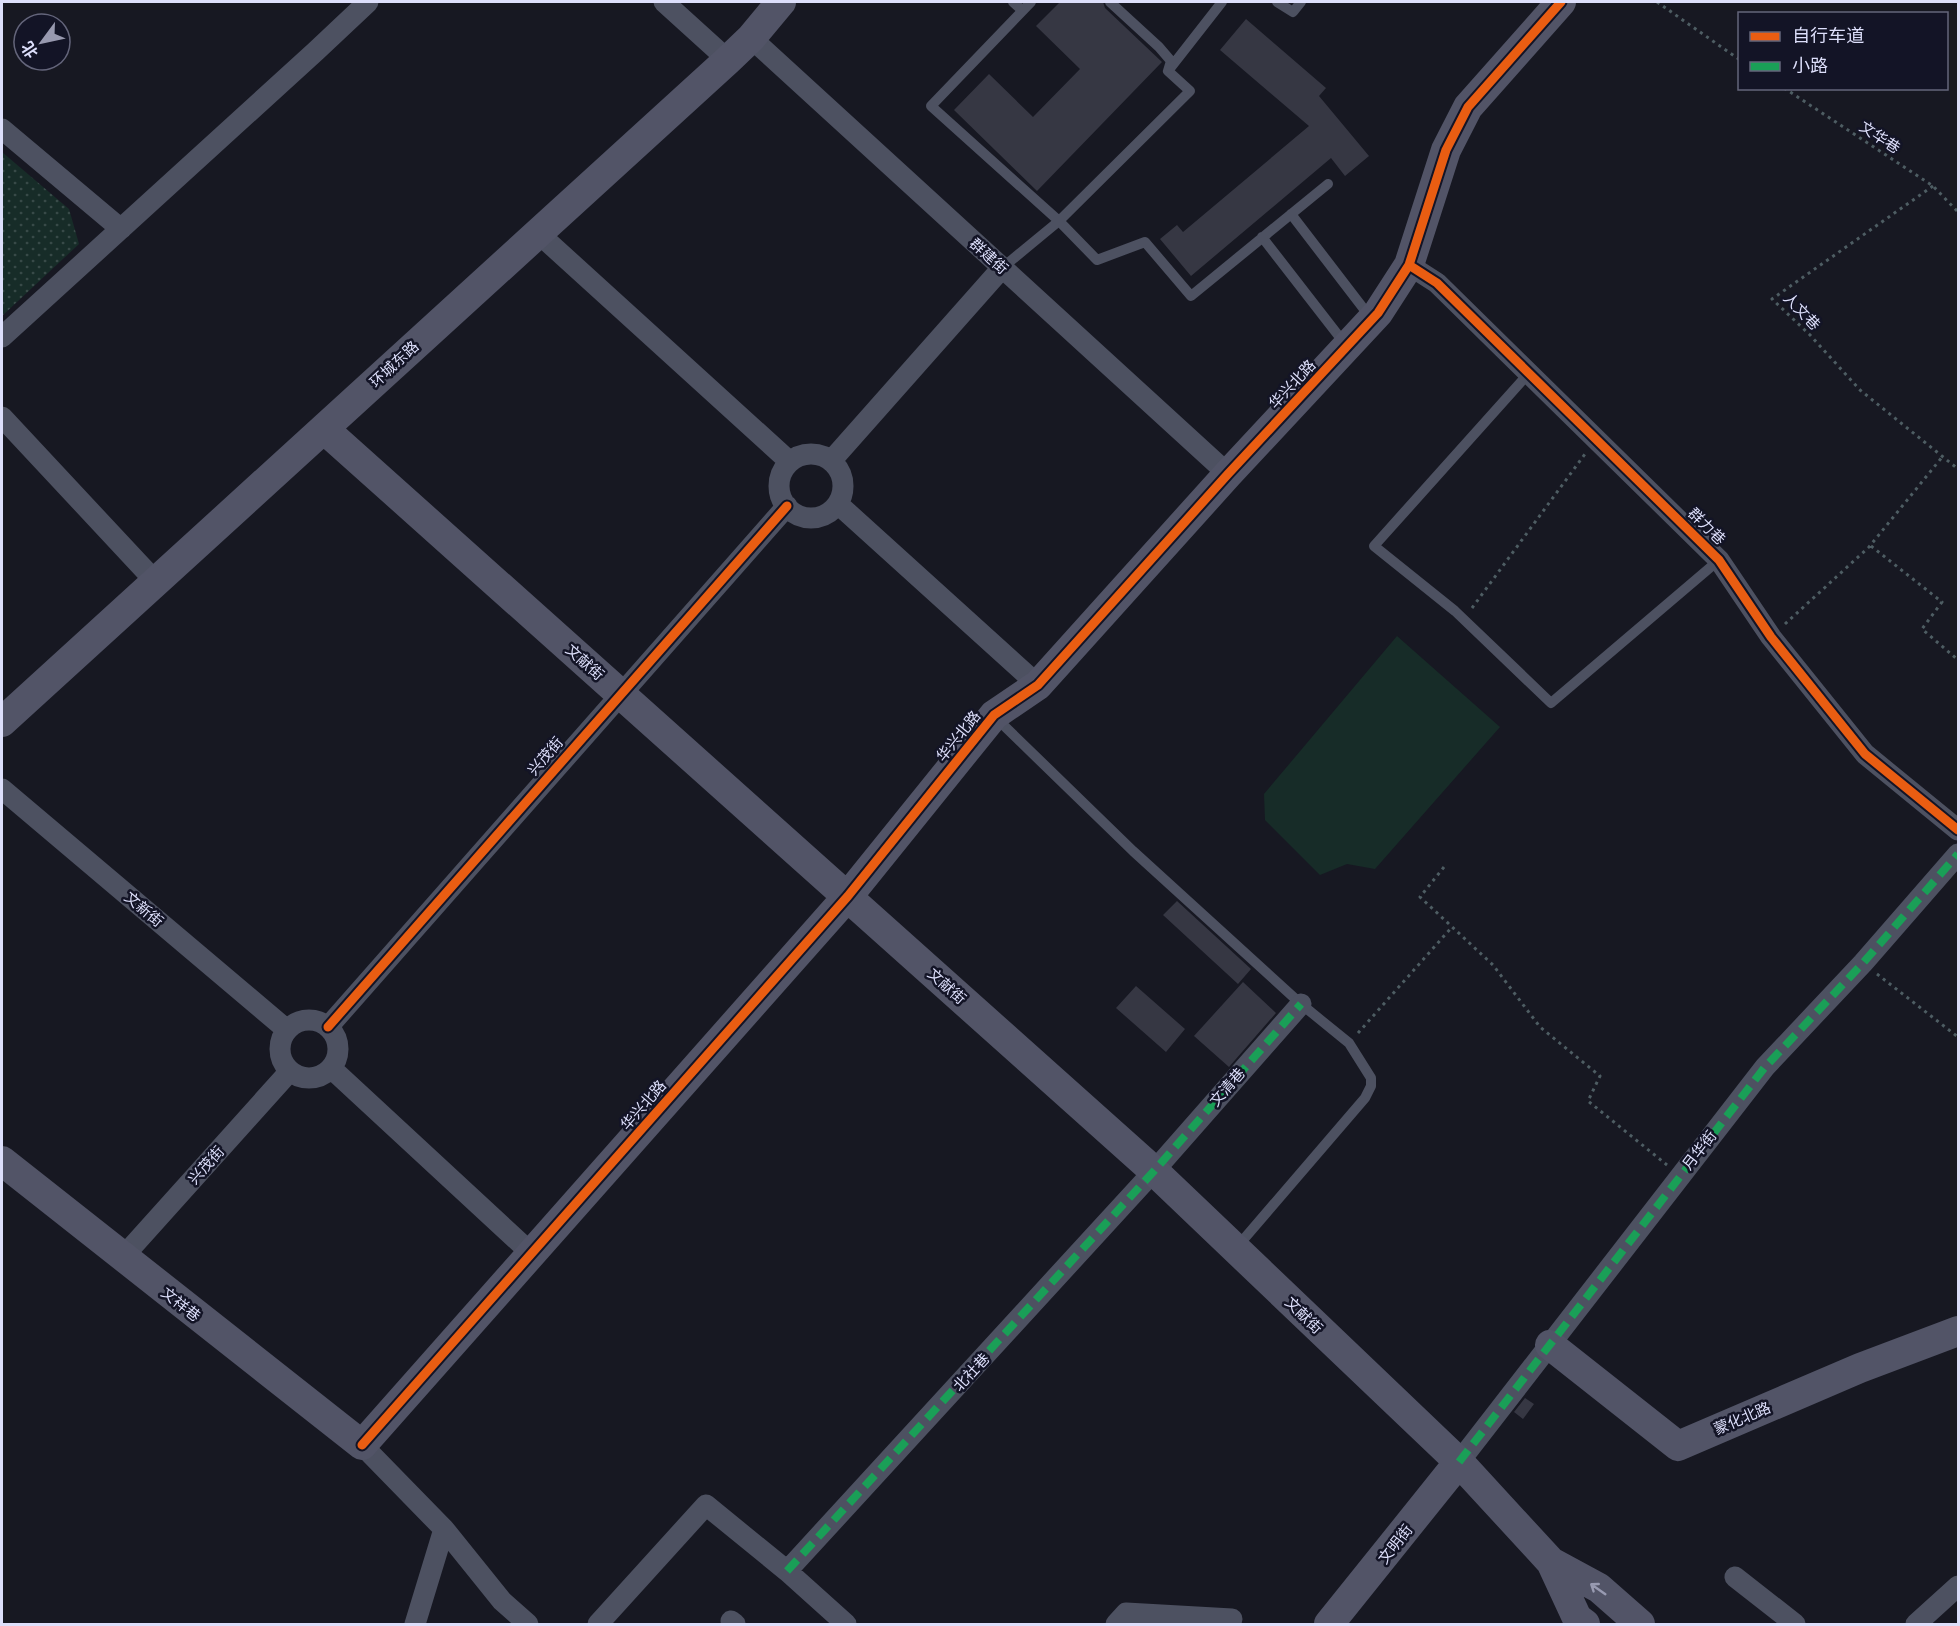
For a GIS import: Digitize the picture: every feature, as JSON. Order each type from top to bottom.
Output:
[{"type":"main road","name":"环城东路","points":[[2,722],[728,60],[751,38],[781,2]]},
{"type":"main road","name":"华兴北路","points":[[362,1446],[848,897],[993,715],[1038,685],[1228,474],[1372,320],[1409,265],[1446,150],[1468,107],[1561,2]]},
{"type":"main road","name":"文献街","points":[[324,429],[1154,1171],[1459,1462],[1551,1562],[1577,1618],[1585,1624]]},
{"type":"main road","name":"文祥巷","points":[[2,1161],[362,1446]]},
{"type":"main road","name":"蒙化北路","points":[[1550,1345],[1678,1446],[1860,1368],[1959,1331]]},
{"type":"main road","name":"文明街","points":[[1329,1624],[1459,1462]]},
{"type":"main road","name":"文献街","points":[[1551,1562],[1599,1588],[1640,1624]]},
{"type":"street","points":[[2,337],[368,2]]},
{"type":"street","points":[[664,2],[728,60]]},
{"type":"street","name":"群建街","points":[[751,38],[1228,474]]},
{"type":"street","points":[[2,129],[121,229]]},
{"type":"street","points":[[537,232],[790,462]]},
{"type":"street","name":"群力巷","points":[[1409,265],[1437,283],[1719,560],[1771,637],[1866,754],[1959,830]]},
{"type":"street","points":[[831,460],[1002,268]]},
{"type":"street","points":[[2,417],[156,582]]},
{"type":"street","points":[[806,455],[823,456],[831,460],[842,476],[843,486],[838,504],[823,516],[813,518],[794,513],[782,498],[780,478],[784,469],[790,462],[806,455]]},
{"type":"street","points":[[838,504],[1038,685]]},
{"type":"street","name":"兴茂街","points":[[328,1027],[787,506]]},
{"type":"street","name":"文新街","points":[[2,789],[287,1030]]},
{"type":"street","name":"月华街","points":[[1459,1462],[1765,1067],[1863,963],[1959,854]]},
{"type":"street","name":"文清巷","points":[[1154,1171],[1301,1004]]},
{"type":"street","points":[[311,1020],[328,1027],[337,1042],[336,1060],[331,1068],[316,1078],[307,1078],[290,1071],[284,1065],[280,1047],[287,1030],[294,1024],[311,1020]]},
{"type":"street","points":[[331,1068],[532,1254]]},
{"type":"street","name":"兴茂街","points":[[122,1258],[290,1071]]},
{"type":"street","name":"北社巷","points":[[787,1571],[1154,1171]]},
{"type":"street","points":[[362,1446],[444,1529],[502,1601],[528,1624]]},
{"type":"street","points":[[598,1624],[706,1505],[787,1571],[846,1624]]},
{"type":"street","points":[[415,1624],[444,1529]]},
{"type":"street","points":[[1735,1577],[1795,1624]]},
{"type":"street","points":[[1916,1624],[1959,1586]]},
{"type":"street","points":[[1116,1624],[1126,1613],[1232,1619]]},
{"type":"lane","points":[[1013,2],[1023,10]]},
{"type":"lane","points":[[1031,2],[931,106],[1059,221],[1097,260],[1145,242],[1191,296],[1328,184]]},
{"type":"lane","points":[[1110,2],[1171,61],[1168,71]]},
{"type":"lane","points":[[1168,71],[1222,2]]},
{"type":"lane","points":[[1277,2],[1293,12],[1301,2]]},
{"type":"lane","points":[[1002,268],[1059,221],[1190,91],[1168,71]]},
{"type":"lane","points":[[1291,214],[1372,320]]},
{"type":"lane","points":[[1262,237],[1347,346]]},
{"type":"lane","points":[[1529,373],[1374,546],[1464,619],[1551,703],[1719,560]]},
{"type":"lane","points":[[993,715],[1133,851],[1301,1004],[1349,1043],[1371,1078],[1371,1086],[1365,1098],[1235,1250]]},
{"type":"path","points":[[1657,2],[1738,59]]},
{"type":"path","points":[[1464,619],[1596,438]]},
{"type":"path","points":[[1771,637],[1870,545],[1943,456]]},
{"type":"path","points":[[1870,545],[1942,602],[1922,629],[1959,660]]},
{"type":"path","points":[[1444,867],[1420,897],[1493,964],[1540,1027],[1600,1076],[1588,1101],[1680,1175]]},
{"type":"path","points":[[1349,1043],[1452,927]]},
{"type":"path","points":[[1863,963],[1959,1037]]},
{"type":"green space","points":[[2,152],[69,209],[79,244],[2,316]]},
{"type":"green space","points":[[1397,636],[1500,727],[1375,869],[1347,864],[1320,875],[1265,820],[1264,794]]},
{"type":"building","points":[[1060,2],[1103,2],[1105,8],[1162,62],[1037,191],[954,110],[989,74],[1033,117],[1080,69],[1036,26]]},
{"type":"building","points":[[1246,19],[1326,88],[1319,96],[1369,156],[1345,176],[1331,158],[1191,276],[1160,239],[1177,225],[1183,232],[1309,126],[1220,50]]},
{"type":"building","points":[[1177,901],[1251,969],[1238,984],[1163,915]]},
{"type":"building","points":[[1243,982],[1276,1013],[1229,1067],[1194,1036]]},
{"type":"building","points":[[1136,986],[1185,1029],[1166,1052],[1116,1008]]},
{"type":"building","points":[[1525,1398],[1534,1404],[1523,1419],[1514,1412]]},
{"type":"marked path","points":[[1459,1462],[1765,1067],[1863,963],[1958,854]]},
{"type":"marked path","points":[[787,1571],[1154,1171],[1301,1004]]},
{"type":"cycle path","points":[[362,1445],[848,896],[994,715],[1038,685],[1228,474],[1378,313],[1409,265],[1446,150],[1468,107],[1561,2]]},
{"type":"cycle path","points":[[1409,265],[1437,283],[1719,560],[1771,637],[1865,754],[1958,830]]},
{"type":"cycle path","points":[[328,1027],[787,506]]}]
